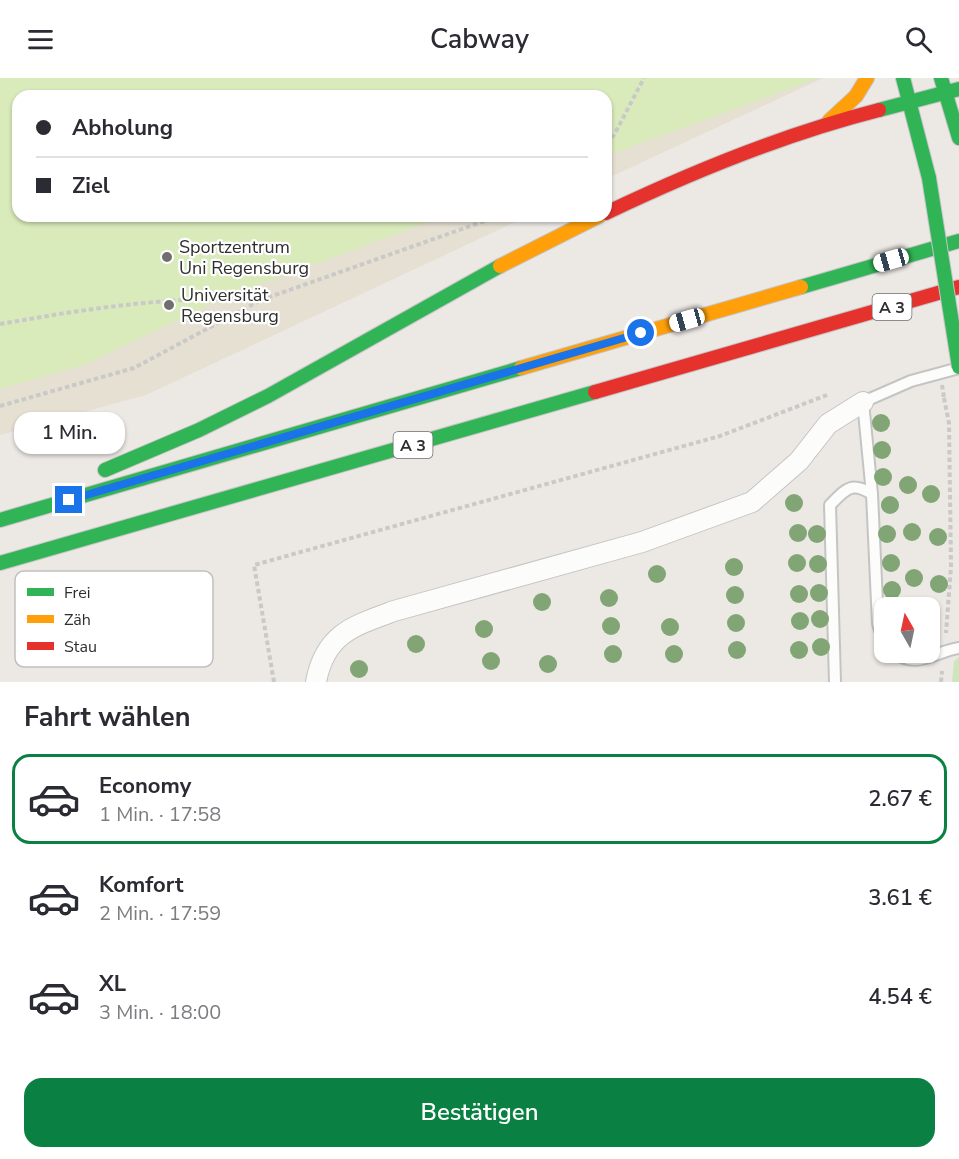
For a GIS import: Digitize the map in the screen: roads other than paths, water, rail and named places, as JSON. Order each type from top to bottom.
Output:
[{"type":"main road","points":[[825,124],[856,96],[867,78]]},
{"type":"main road","points":[[903,78],[929,178],[959,368]]},
{"type":"main road","points":[[941,78],[952,91],[959,138]]},
{"type":"main road","points":[[612,210],[673,181],[825,124],[952,91]]},
{"type":"main road","points":[[93,475],[180,439],[290,384],[480,276],[587,222]]},
{"type":"main road","name":"A 3","points":[[0,519],[959,240]]},
{"type":"main road","name":"A 3","points":[[0,563],[959,287]]},
{"type":"main road","name":"A 3","points":[[825,326],[959,296]]},
{"type":"main road","points":[[0,513],[62,488]]},
{"type":"street","points":[[316,682],[317,674],[332,642],[359,624],[394,611],[642,542],[752,502],[799,461],[828,424],[863,402]]},
{"type":"lane","points":[[877,597],[872,494],[863,402],[911,381],[959,368]]},
{"type":"lane","points":[[835,682],[830,505],[847,488],[860,487],[872,494]]},
{"type":"lane","points":[[940,652],[959,648]]},
{"type":"place","name":"Sportzentrum Uni Regensburg","points":[[167,257]]},
{"type":"place","name":"Universität Regensburg","points":[[169,305]]}]
